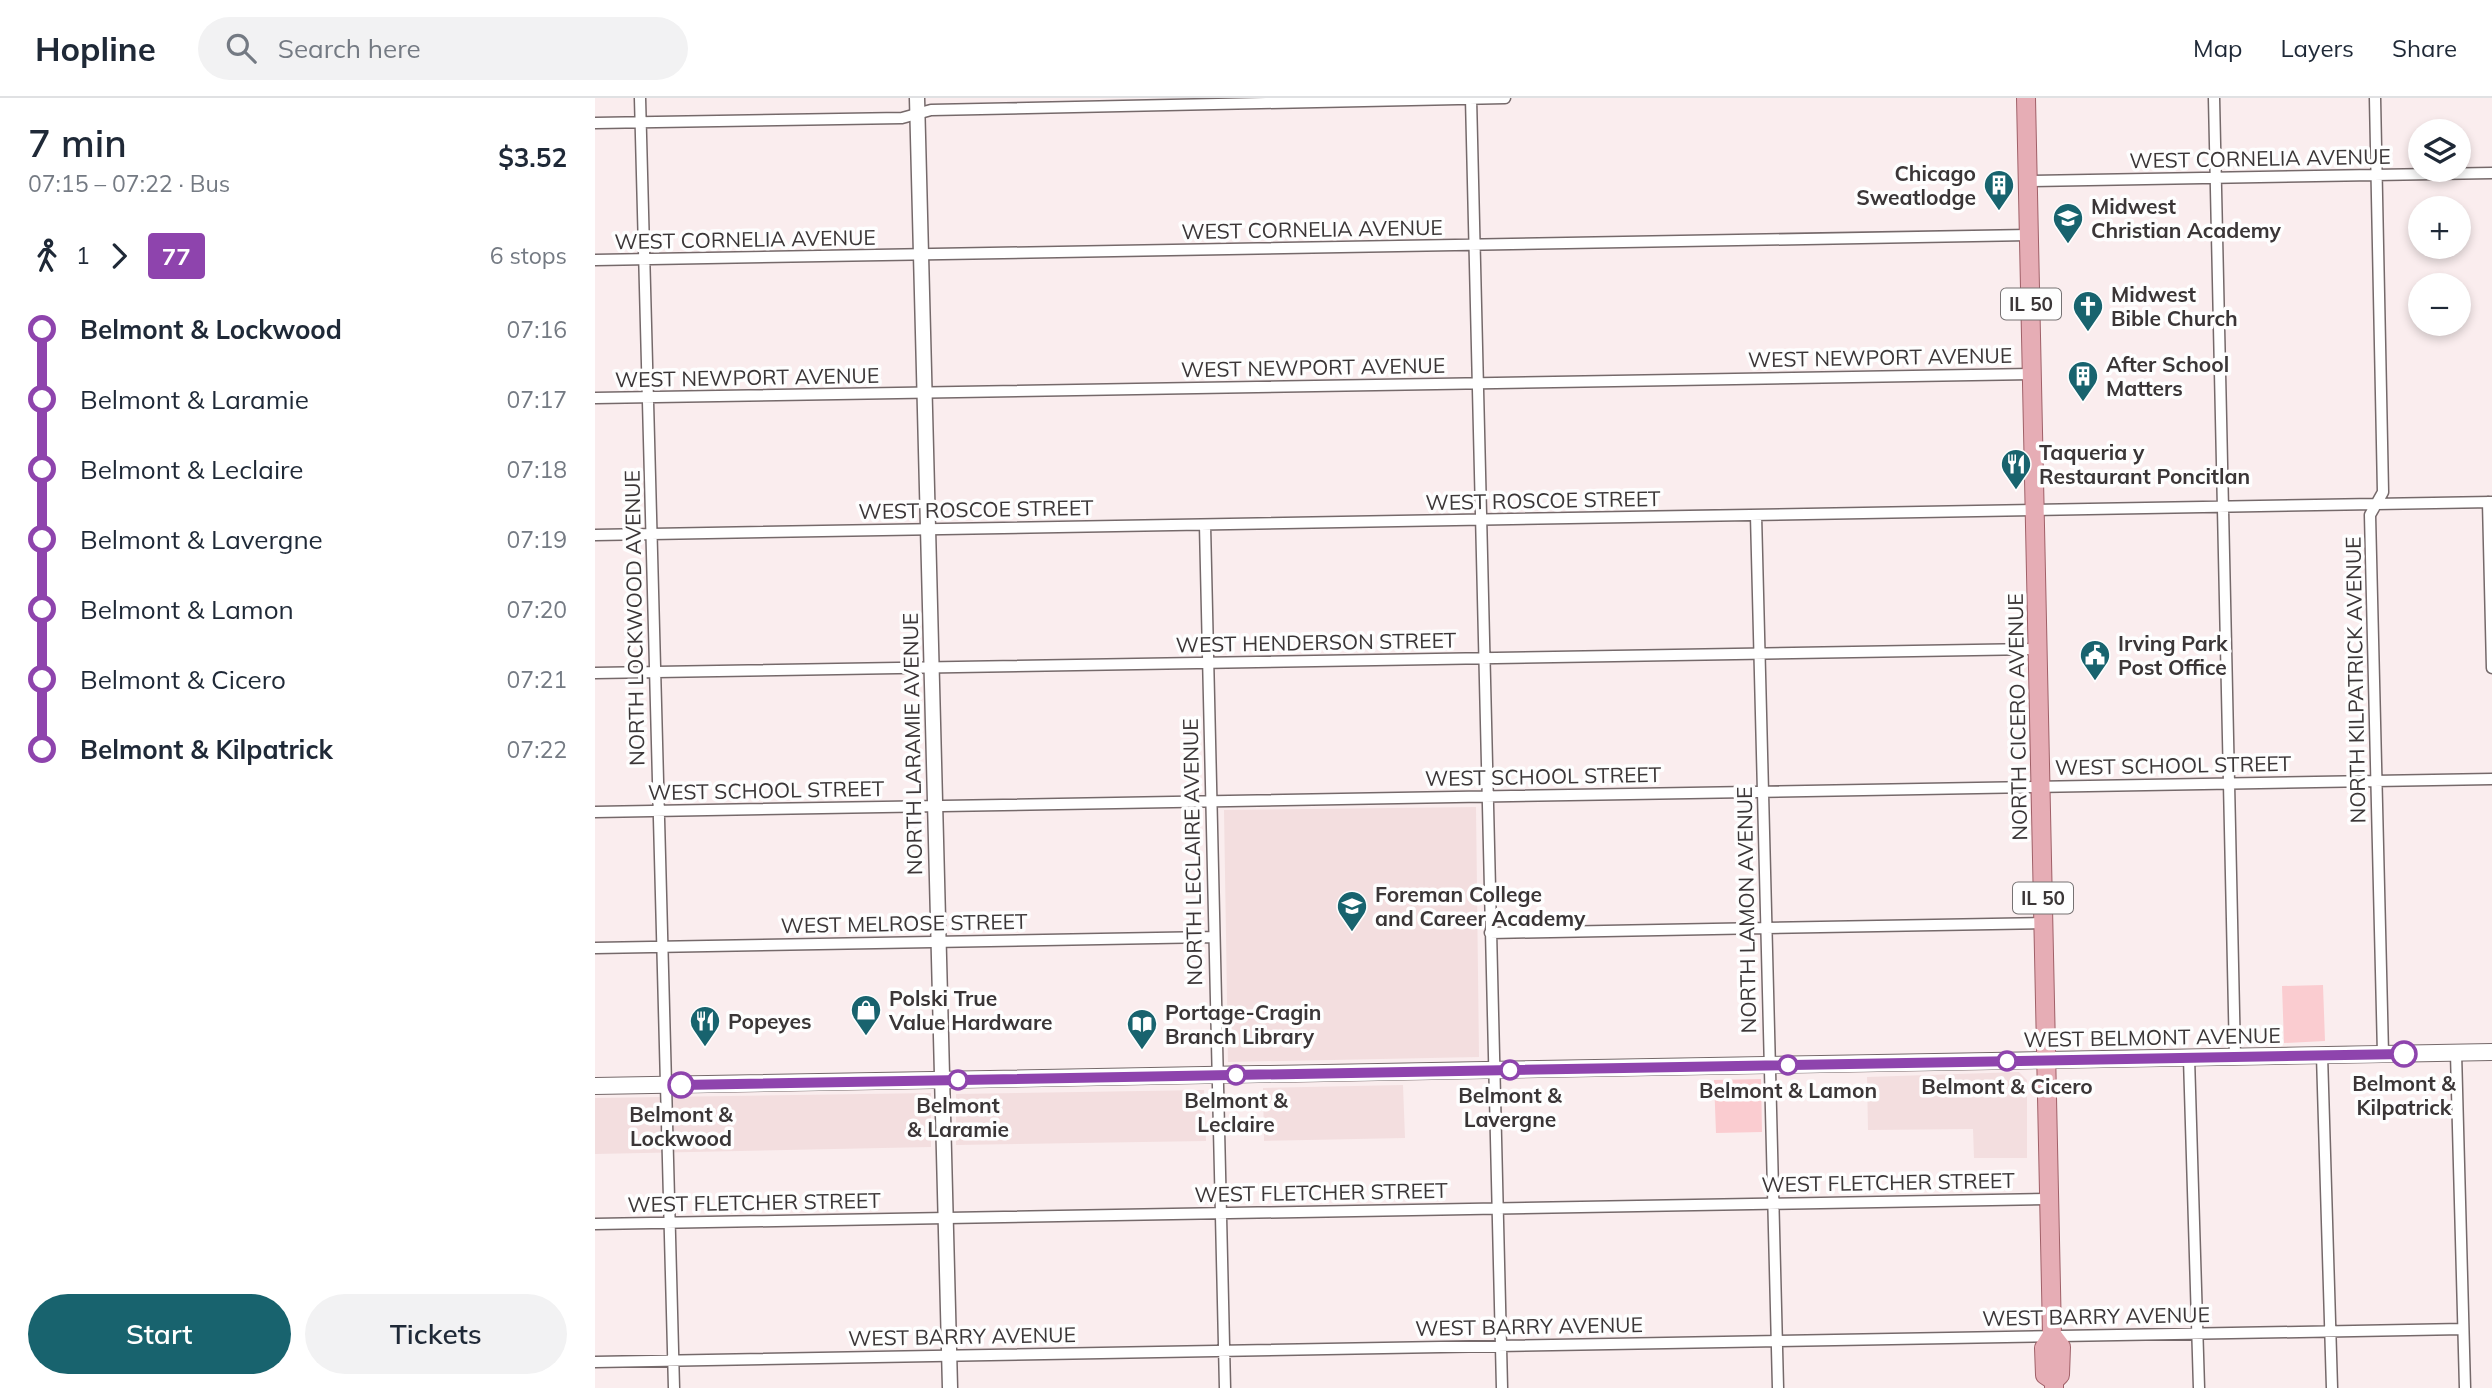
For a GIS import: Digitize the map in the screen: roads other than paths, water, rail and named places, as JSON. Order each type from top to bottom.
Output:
[{"type":"main road","name":"NORTH CICERO AVENUE","points":[[2027,98],[2048,1199],[2052,1335],[2061,1347],[2060,1375],[2054,1384]]},
{"type":"main road","name":"WEST BELMONT AVENUE","points":[[595,1086],[2492,1052]]},
{"type":"street","name":"NORTH LOCKWOOD AVENUE","points":[[641,98],[657,811],[674,1388]]},
{"type":"street","name":"NORTH LARAMIE AVENUE","points":[[918,98],[950,1388]]},
{"type":"street","points":[[1471,98],[1502,1388]]},
{"type":"street","points":[[595,123],[902,118],[931,110],[1505,98]]},
{"type":"street","points":[[2214,98],[2235,1057]]},
{"type":"street","name":"NORTH KILPATRICK AVENUE","points":[[2375,98],[2383,492],[2370,515],[2383,1054]]},
{"type":"street","name":"WEST CORNELIA AVENUE","points":[[2028,181],[2492,173]]},
{"type":"street","name":"WEST CORNELIA AVENUE","points":[[595,260],[2029,235]]},
{"type":"street","name":"WEST NEWPORT AVENUE","points":[[595,398],[2032,374]]},
{"type":"street","points":[[2490,502],[2492,668]]},
{"type":"street","name":"WEST ROSCOE STREET","points":[[595,535],[2490,502]]},
{"type":"street","name":"NORTH LAMON AVENUE","points":[[1756,515],[1778,1388]]},
{"type":"street","name":"NORTH LECLAIRE AVENUE","points":[[1205,525],[1225,1388]]},
{"type":"street","name":"WEST HENDERSON STREET","points":[[595,673],[2038,649]]},
{"type":"street","name":"WEST SCHOOL STREET","points":[[595,812],[2492,779]]},
{"type":"street","points":[[1490,933],[2043,923]]},
{"type":"street","name":"WEST MELROSE STREET","points":[[595,948],[1213,937]]},
{"type":"street","points":[[2456,1053],[2465,1388]]},
{"type":"street","points":[[2322,1055],[2332,1388]]},
{"type":"street","points":[[2189,1058],[2199,1388]]},
{"type":"street","name":"WEST FLETCHER STREET","points":[[595,1224],[2048,1199]]},
{"type":"street","name":"WEST BARRY AVENUE","points":[[595,1362],[2463,1329]]},
{"type":"place","name":"Chicago Sweatlodge","points":[[1999,212]]},
{"type":"place","name":"Midwest Christian Academy","points":[[2068,245]]},
{"type":"place","name":"Midwest Bible Church","points":[[2088,333]]},
{"type":"place","name":"After School Matters","points":[[2083,403]]},
{"type":"place","name":"Taqueria y Restaurant Poncitlan","points":[[2016,491]]},
{"type":"place","name":"Irving Park Post Office","points":[[2095,682]]},
{"type":"place","name":"Foreman College and Career Academy","points":[[1352,933]]},
{"type":"place","name":"Polski True Value Hardware","points":[[866,1037]]},
{"type":"place","name":"Popeyes","points":[[705,1048]]},
{"type":"place","name":"Portage-Cragin Branch Library","points":[[1142,1051]]},
{"type":"place","name":"Belmont & Kilpatrick","points":[[2404,1054]]},
{"type":"place","name":"Belmont & Cicero","points":[[2007,1061]]},
{"type":"place","name":"Belmont & Lamon","points":[[1788,1065]]},
{"type":"place","name":"Belmont & Lavergne","points":[[1510,1070]]},
{"type":"place","name":"Belmont & Leclaire","points":[[1236,1075]]},
{"type":"place","name":"Belmont & Laramie","points":[[958,1080]]},
{"type":"place","name":"Belmont & Lockwood","points":[[681,1085]]}]
